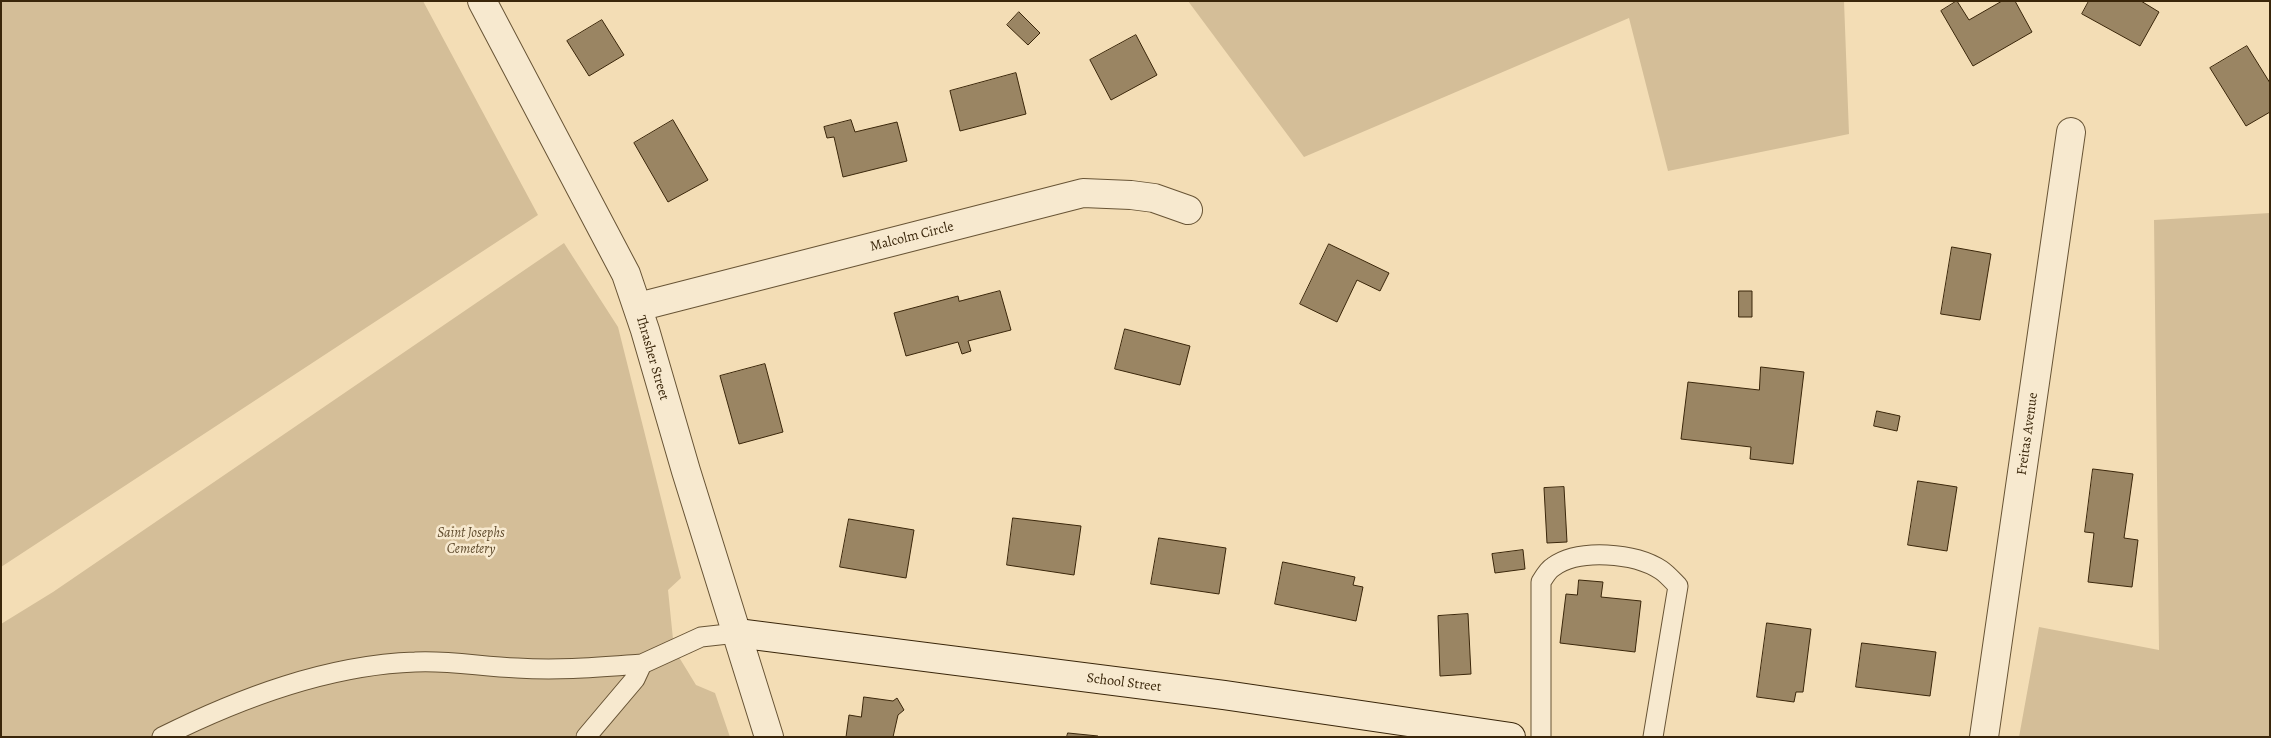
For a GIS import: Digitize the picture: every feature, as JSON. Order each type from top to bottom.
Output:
[{"type":"street","name":"Thrasher Street","points":[[482,1],[619,258],[638,307],[686,471],[769,737]]},
{"type":"street","name":"Freitas Avenue","points":[[1984,737],[2071,132]]},
{"type":"street","name":"Malcolm Circle","points":[[638,307],[1083,193],[1131,194],[1154,198],[1188,210]]},
{"type":"street","name":"School Street","points":[[737,633],[1224,695],[1511,737]]},
{"type":"lane","points":[[1542,737],[1540,582],[1553,567],[1573,558],[1600,554],[1632,559],[1661,570],[1678,586],[1653,737]]},
{"type":"lane","points":[[162,737],[196,720],[260,695],[307,679],[359,668],[415,662],[456,662],[518,668],[575,669],[642,664],[701,637],[737,633]]},
{"type":"lane","points":[[586,737],[635,679],[642,664]]},
{"type":"green space","points":[[1,1],[423,1],[538,215],[1,567]]},
{"type":"green space","points":[[1188,1],[1844,1],[1849,134],[1668,171],[1629,18],[1304,157]]},
{"type":"green space","points":[[2270,213],[2270,737],[2019,737],[2039,627],[2159,650],[2154,220]]},
{"type":"green space","name":"Saint Josephs Cemetery","points":[[564,243],[618,327],[681,578],[668,590],[674,649],[696,685],[715,693],[730,737],[1,737],[1,624],[53,592]]},
{"type":"building","points":[[1957,1],[1969,20],[2002,1],[2015,1],[2032,32],[1973,66],[1941,11]]},
{"type":"building","points":[[2089,1],[2141,1],[2159,12],[2140,46],[2082,14]]},
{"type":"building","points":[[1019,12],[1040,33],[1028,45],[1007,25]]},
{"type":"building","points":[[602,20],[624,55],[589,76],[567,41]]},
{"type":"building","points":[[1136,35],[1157,75],[1111,100],[1090,60]]},
{"type":"building","points":[[2247,46],[2270,83],[2270,112],[2246,126],[2210,68]]},
{"type":"building","points":[[1016,73],[1026,114],[960,131],[950,91]]},
{"type":"building","points":[[673,120],[708,180],[668,202],[634,143]]},
{"type":"building","points":[[851,120],[855,132],[897,122],[907,161],[843,177],[834,137],[827,138],[824,127]]},
{"type":"building","points":[[1329,244],[1389,273],[1380,291],[1357,280],[1337,322],[1300,304]]},
{"type":"building","points":[[1952,247],[1991,254],[1980,320],[1941,314]]},
{"type":"building","points":[[1000,291],[1011,330],[968,341],[971,351],[962,354],[958,342],[906,356],[894,313],[958,296],[959,301]]},
{"type":"building","points":[[1739,291],[1752,291],[1752,317],[1739,317]]},
{"type":"building","points":[[1125,329],[1190,346],[1180,385],[1115,369]]},
{"type":"building","points":[[765,364],[783,432],[739,444],[720,376]]},
{"type":"building","points":[[1761,367],[1804,372],[1793,464],[1750,459],[1751,447],[1681,439],[1688,382],[1759,390]]},
{"type":"building","points":[[1877,411],[1900,416],[1897,431],[1874,426]]},
{"type":"building","points":[[2093,469],[2133,474],[2124,538],[2138,540],[2132,587],[2088,582],[2094,533],[2085,532]]},
{"type":"building","points":[[1918,481],[1957,487],[1947,551],[1908,545]]},
{"type":"building","points":[[1564,487],[1567,542],[1547,543],[1544,488]]},
{"type":"building","points":[[1013,518],[1081,526],[1074,575],[1007,565]]},
{"type":"building","points":[[849,519],[914,530],[906,578],[840,567]]},
{"type":"building","points":[[1159,538],[1226,548],[1219,594],[1151,584]]},
{"type":"building","points":[[1523,550],[1525,569],[1495,573],[1492,554]]},
{"type":"building","points":[[1283,562],[1355,577],[1353,585],[1363,587],[1356,621],[1275,604]]},
{"type":"building","points":[[1579,580],[1603,582],[1601,597],[1641,601],[1635,652],[1560,643],[1566,594],[1577,595]]},
{"type":"building","points":[[1468,614],[1471,674],[1440,676],[1438,616]]},
{"type":"building","points":[[1767,623],[1811,629],[1803,692],[1796,692],[1794,702],[1757,697]]},
{"type":"building","points":[[1862,643],[1936,652],[1930,696],[1856,687]]},
{"type":"building","points":[[864,697],[893,701],[897,698],[904,710],[898,715],[893,737],[846,737],[849,715],[861,717]]},
{"type":"building","points":[[1068,733],[1098,736],[1098,737],[1067,737]]}]
